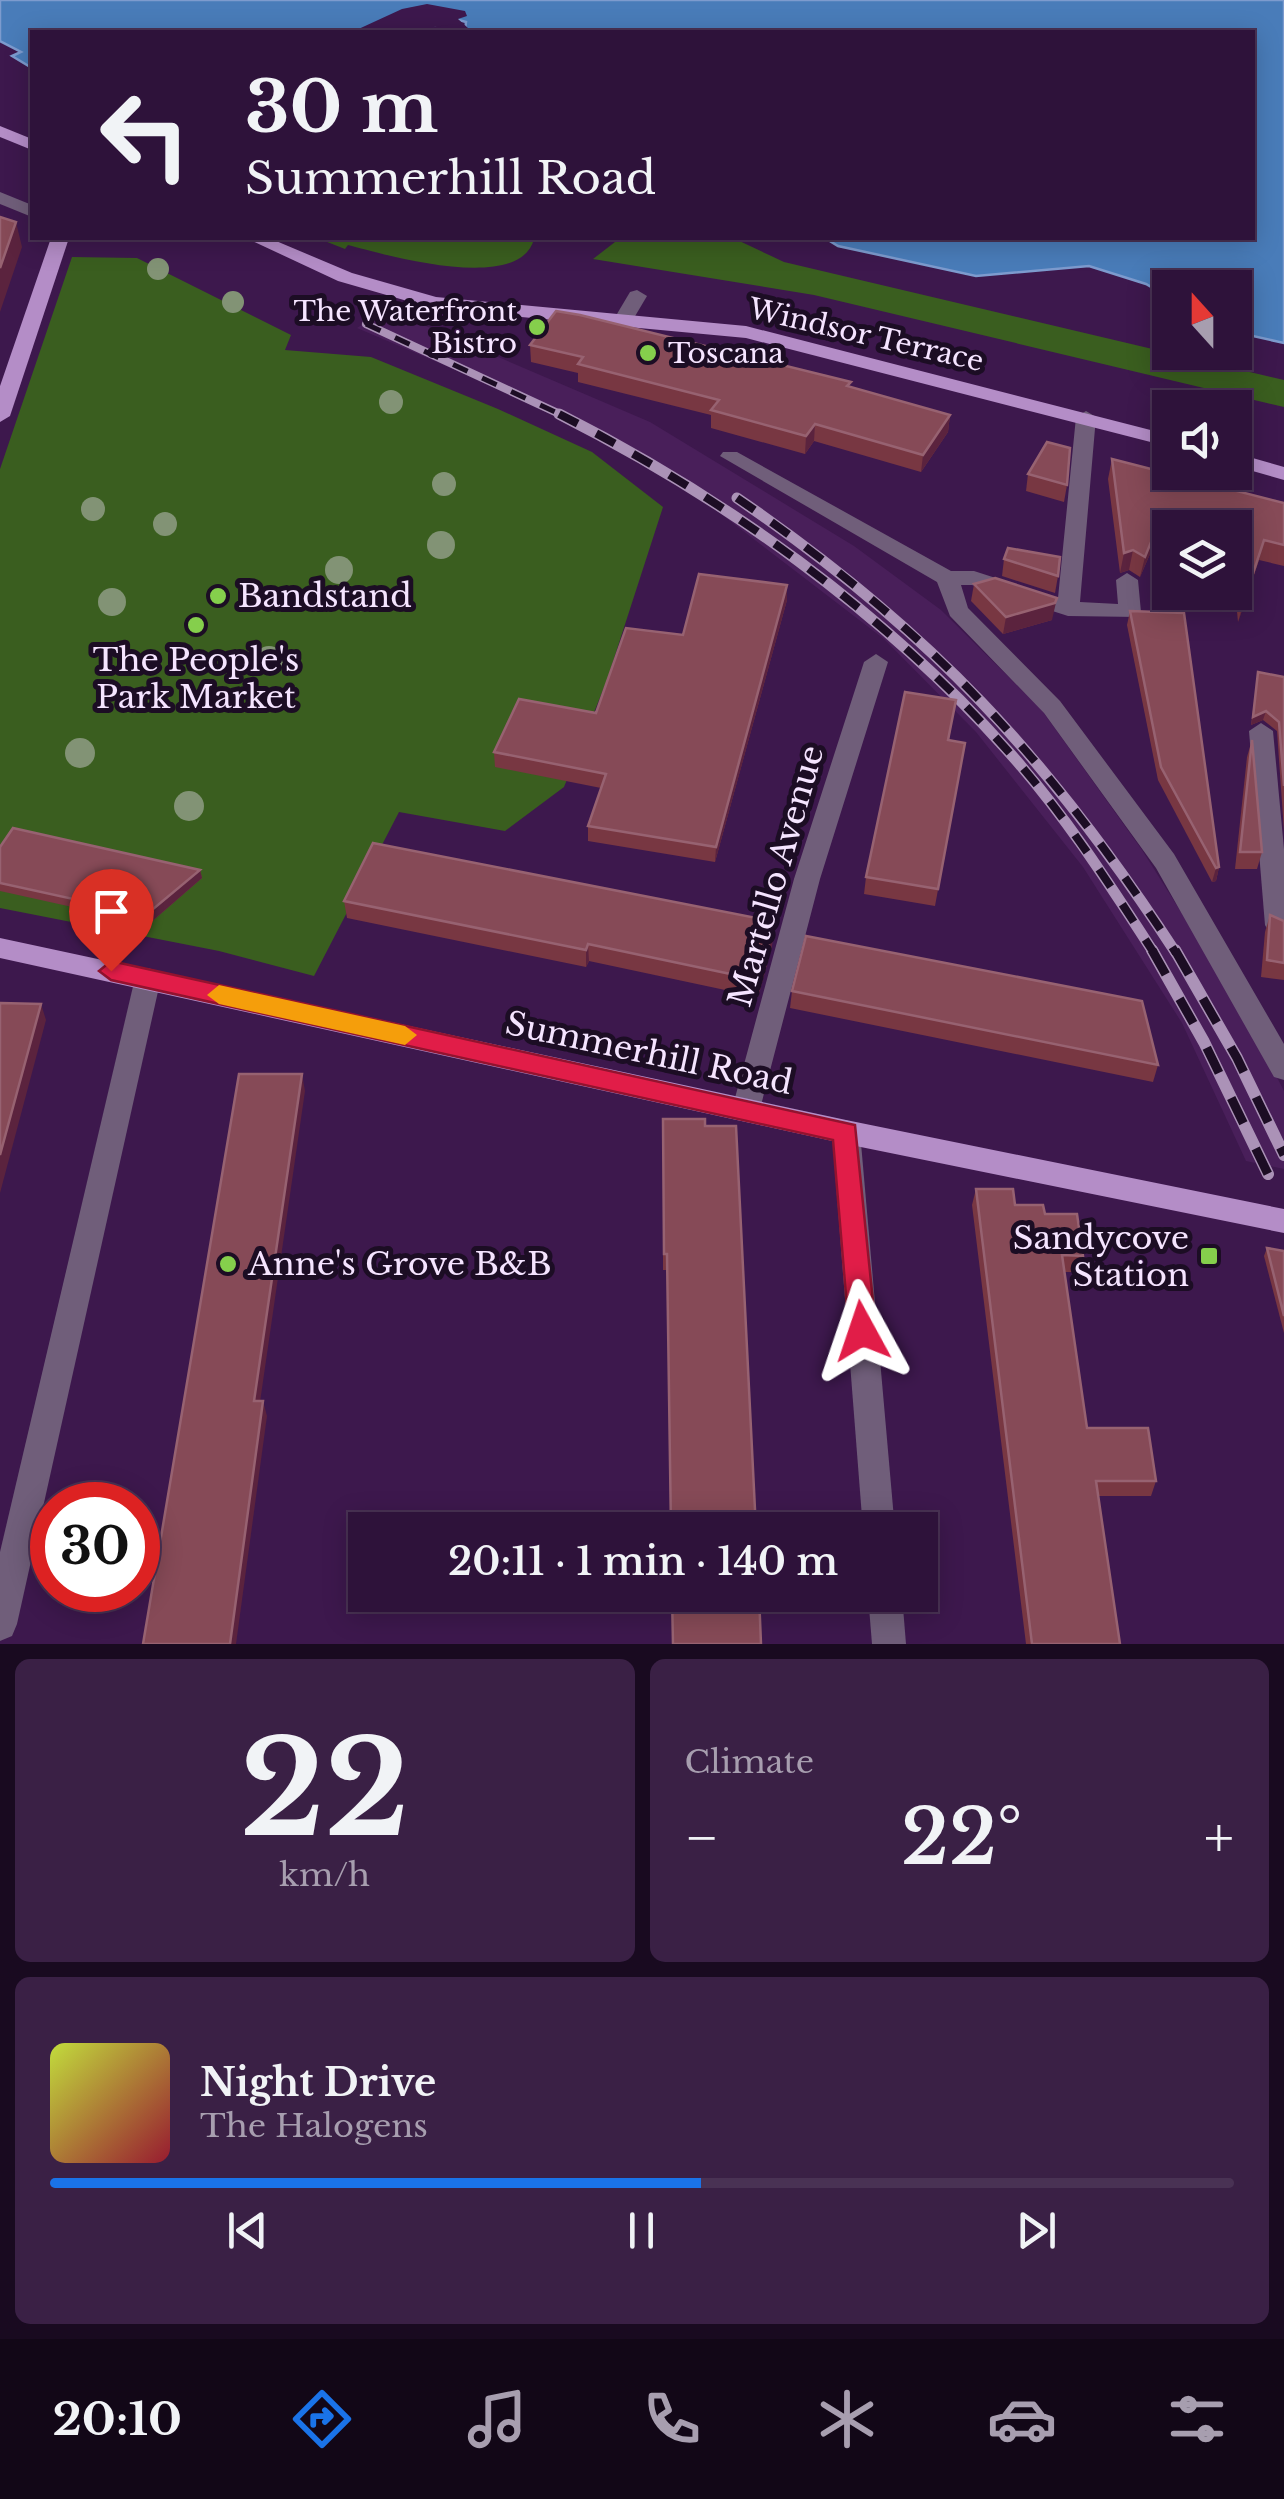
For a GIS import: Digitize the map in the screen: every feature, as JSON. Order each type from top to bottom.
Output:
[{"type":"main road","points":[[0,131],[30,144]]},
{"type":"main road","points":[[0,416],[10,360],[59,240]]},
{"type":"main road","name":"Windsor Terrace","points":[[260,240],[346,277],[435,303],[746,332],[1152,436]]},
{"type":"main road","points":[[1252,465],[1284,474]]},
{"type":"main road","name":"Summerhill Road","points":[[0,948],[846,1132],[1277,1220]]},
{"type":"street","points":[[0,198],[30,211]]},
{"type":"street","points":[[624,319],[637,296]]},
{"type":"street","points":[[1068,608],[1086,416]]},
{"type":"street","points":[[730,456],[947,578],[974,578],[1068,608],[1130,612],[1127,580]]},
{"type":"street","points":[[947,578],[958,611],[1052,708],[1165,861],[1284,1069]]},
{"type":"street","name":"Martello Avenue","points":[[746,1110],[807,878],[876,662]]},
{"type":"street","points":[[1261,731],[1278,925],[1284,926]]},
{"type":"street","points":[[0,1624],[148,978]]},
{"type":"street","points":[[846,1132],[878,1512]]},
{"type":"street","points":[[886,1612],[889,1644]]},
{"type":"shaded area","points":[[386,309],[650,422],[854,546],[941,610],[1041,709],[1142,850],[1242,1009],[1284,1091],[1284,1169],[1246,1161],[1182,1023],[1083,867],[976,732],[884,639],[708,504],[615,445],[515,395],[357,328]]},
{"type":"green space","points":[[322,240],[533,240],[524,255],[504,265],[479,268],[420,262],[348,245],[345,249]]},
{"type":"green space","points":[[622,240],[737,240],[784,262],[1152,349],[1152,370],[1242,370],[1284,380],[1284,407],[1252,399],[1252,390],[1213,390],[814,295],[593,259]]},
{"type":"green space","points":[[72,257],[137,258],[291,335],[285,350],[371,357],[498,409],[592,452],[663,507],[607,680],[564,787],[505,831],[399,812],[314,976],[219,951],[0,908],[0,469]]},
{"type":"water","points":[[0,0],[1284,0],[1284,343],[1252,336],[1252,270],[1152,270],[1152,288],[1089,266],[976,276],[838,246],[828,240],[1255,240],[1255,30],[465,30],[466,22],[455,19],[419,30],[30,30],[30,67],[12,56],[21,52],[0,41]]},
{"type":"pier","points":[[427,4],[465,11],[467,16],[458,19],[468,28],[458,30],[463,26],[455,24],[430,30],[356,30],[402,9]]},
{"type":"building","points":[[0,217],[16,222],[0,268]]},
{"type":"building","points":[[556,311],[851,382],[847,386],[950,415],[923,455],[815,424],[806,436],[711,410],[719,400],[578,364],[583,357],[530,345]]},
{"type":"building","points":[[1047,442],[1070,448],[1067,485],[1028,474]]},
{"type":"building","points":[[1112,459],[1152,469],[1152,490],[1233,490],[1284,503],[1284,545],[1264,540],[1252,577],[1252,510],[1152,510],[1152,540],[1145,557],[1133,550],[1124,553]]},
{"type":"building","points":[[1008,548],[1060,557],[1058,576],[1004,559]]},
{"type":"building","points":[[699,574],[787,585],[716,847],[588,826],[606,774],[494,752],[519,699],[596,713],[626,628],[683,635]]},
{"type":"building","points":[[995,578],[1057,598],[1055,603],[1006,617],[974,584]]},
{"type":"building","points":[[1130,611],[1184,613],[1219,867],[1216,868],[1161,767]]},
{"type":"building","points":[[1258,672],[1284,677],[1284,786],[1279,722],[1266,711],[1253,717]]},
{"type":"building","points":[[905,692],[956,700],[948,740],[965,743],[938,889],[866,877]]},
{"type":"building","points":[[1252,740],[1262,852],[1240,852]]},
{"type":"building","points":[[13,828],[200,870],[146,915],[0,883],[0,847]]},
{"type":"building","points":[[373,843],[767,920],[765,928],[773,929],[759,980],[588,944],[586,950],[344,901]]},
{"type":"building","points":[[1270,915],[1284,921],[1284,963],[1267,960]]},
{"type":"building","points":[[806,936],[1142,1001],[1158,1065],[792,991]]},
{"type":"building","points":[[0,1003],[41,1004],[0,1155]]},
{"type":"building","points":[[239,1074],[302,1074],[254,1401],[263,1401],[230,1644],[143,1644],[148,1612],[160,1612],[160,1543]]},
{"type":"building","points":[[663,1119],[705,1119],[705,1126],[736,1126],[755,1512],[671,1512]]},
{"type":"building","points":[[976,1189],[1013,1189],[1015,1205],[1043,1205],[1045,1214],[1077,1214],[1083,1256],[1062,1255],[1087,1428],[1148,1428],[1156,1481],[1096,1481],[1120,1644],[1032,1644]]},
{"type":"building","points":[[1267,1248],[1284,1251],[1284,1316]]},
{"type":"building","points":[[672,1612],[760,1612],[761,1644],[673,1644]]},
{"type":"railway","points":[[366,324],[564,416]]},
{"type":"railway","points":[[559,414],[741,520],[854,604],[908,650],[1028,774],[1084,848],[1152,950]]},
{"type":"railway","points":[[737,498],[869,597],[981,701],[1081,818],[1176,953]]},
{"type":"railway","points":[[1152,950],[1204,1042],[1268,1174]]},
{"type":"railway","points":[[1175,950],[1237,1058],[1284,1155]]},
{"type":"slow traffic","points":[[219,995],[405,1035]]},
{"type":"place","name":"The Waterfront Bistro","points":[[537,327]]},
{"type":"place","name":"Toscana","points":[[648,353]]},
{"type":"place","name":"Bandstand","points":[[218,596]]},
{"type":"place","name":"The People's Park Market","points":[[196,625]]},
{"type":"place","name":"Sandycove Station","points":[[1209,1256]]},
{"type":"place","name":"Anne's Grove B&B","points":[[228,1264]]},
{"type":"route","points":[[111,971],[846,1132],[862,1331]]}]
